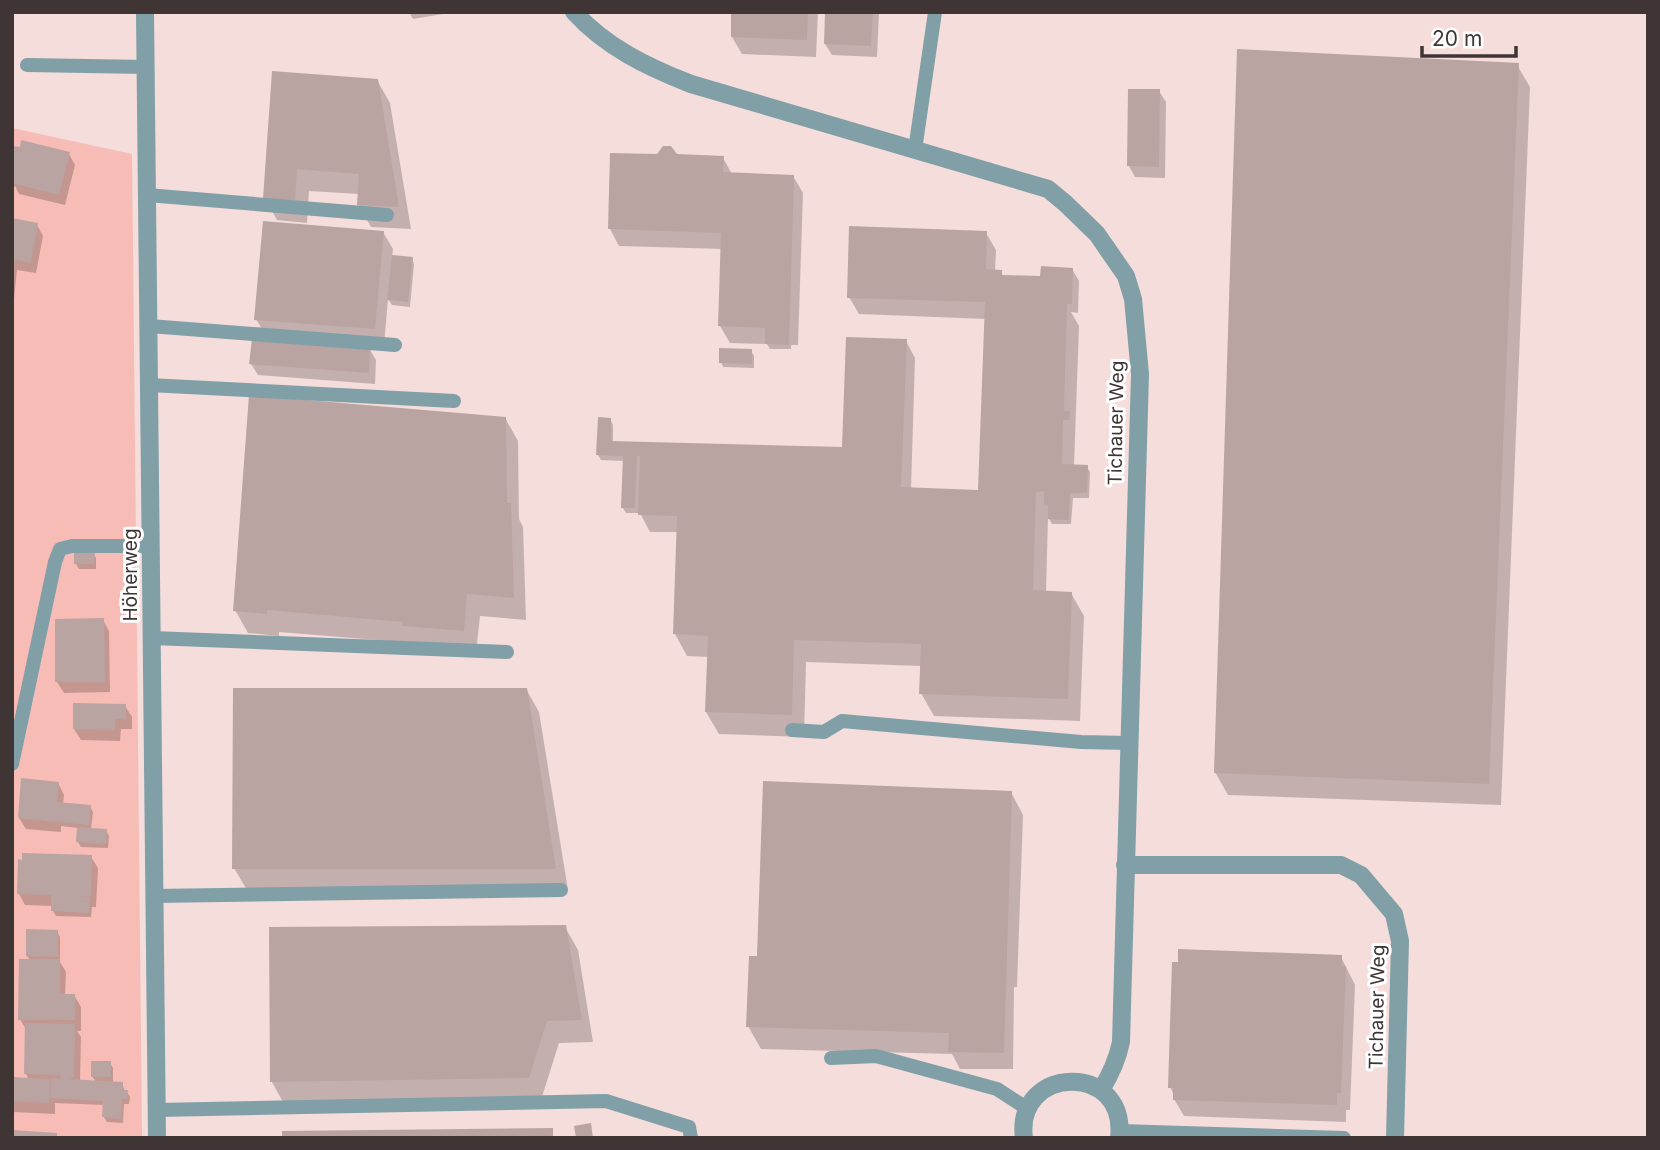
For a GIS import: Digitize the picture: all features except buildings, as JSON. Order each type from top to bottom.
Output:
[{"type":"street","name":"Höherweg","points":[[145,12],[157,1138]]},
{"type":"street","name":"Tichauer Weg","points":[[574,12],[587,27],[615,48],[648,67],[691,84],[1048,189],[1097,234],[1126,275],[1133,299],[1140,374],[1121,1042],[1114,1068],[1101,1090]]},
{"type":"street","name":"Tichauer Weg","points":[[1125,864],[1340,865],[1361,875],[1394,914],[1400,941],[1395,1138]]},
{"type":"street","points":[[1024,1138],[1024,1119],[1041,1092],[1059,1082],[1070,1081],[1081,1082],[1101,1090],[1118,1112],[1120,1134]]},
{"type":"lane","points":[[915,150],[935,12]]},
{"type":"lane","points":[[27,65],[146,68]]},
{"type":"lane","points":[[147,195],[387,215]]},
{"type":"lane","points":[[149,326],[395,345]]},
{"type":"lane","points":[[149,385],[454,401]]},
{"type":"lane","points":[[12,764],[60,549],[72,546],[151,546]]},
{"type":"lane","points":[[152,638],[507,652]]},
{"type":"lane","points":[[792,730],[824,732],[842,721],[1081,742],[1129,743]]},
{"type":"lane","points":[[155,895],[561,890]]},
{"type":"lane","points":[[831,1058],[876,1056],[997,1088],[1028,1109]]},
{"type":"lane","points":[[157,1110],[606,1101],[689,1127],[691,1138]]},
{"type":"lane","points":[[1120,1134],[1344,1138]]},
{"type":"shaded area","points":[[12,128],[132,154],[142,1138],[12,1138]]}]
